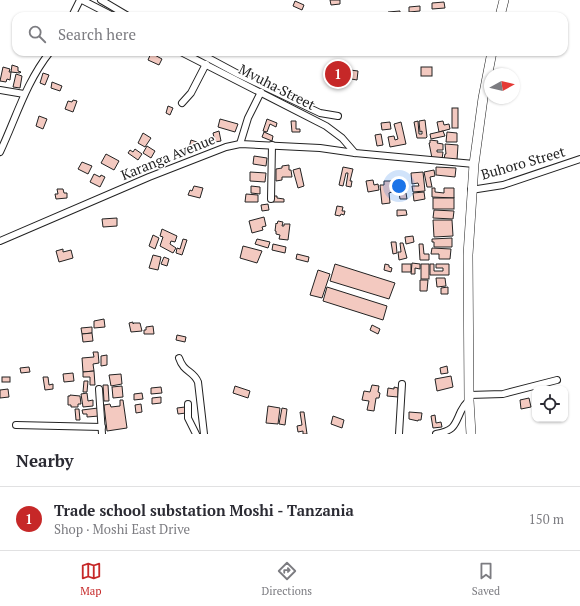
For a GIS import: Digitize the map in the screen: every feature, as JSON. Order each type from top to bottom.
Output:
[{"type":"highway","points":[[501,12],[504,0]]},
{"type":"highway","points":[[471,434],[469,397],[468,255],[474,164],[483,98],[491,56]]},
{"type":"street","points":[[74,12],[81,0],[105,12]]},
{"type":"street","points":[[101,0],[121,12]]},
{"type":"street","points":[[0,152],[2,143],[24,94],[47,56]]},
{"type":"street","name":"Mvuha Street","points":[[190,56],[336,132],[355,154]]},
{"type":"street","points":[[204,56],[238,74],[320,113],[338,116]]},
{"type":"street","points":[[182,103],[191,93],[206,64]]},
{"type":"street","points":[[0,90],[24,94]]},
{"type":"street","points":[[240,144],[248,118],[261,92]]},
{"type":"street","name":"Karanga Avenue","points":[[0,241],[148,177],[226,147],[240,144],[320,148],[355,154],[474,164]]},
{"type":"street","points":[[270,199],[272,145]]},
{"type":"street","name":"Buhoro Street","points":[[472,190],[503,184],[580,159]]},
{"type":"street","points":[[179,358],[184,368],[196,377],[198,382],[204,434]]},
{"type":"street","points":[[436,434],[450,429],[457,422],[469,397],[503,394],[557,380]]},
{"type":"street","points":[[399,434],[402,384]]},
{"type":"street","points":[[16,426],[102,431],[100,389]]},
{"type":"street","points":[[188,404],[188,418],[196,434]]},
{"type":"building","points":[[330,0],[340,0],[340,4],[331,5]]},
{"type":"building","points":[[295,1],[304,5],[302,10],[293,6]]},
{"type":"building","points":[[444,2],[445,8],[432,9],[432,3]]},
{"type":"building","points":[[420,6],[420,11],[409,12],[409,7]]},
{"type":"building","points":[[150,56],[156,56],[162,59],[159,65],[148,60]]},
{"type":"building","points":[[12,65],[18,67],[18,71],[21,72],[11,72]]},
{"type":"building","points":[[3,67],[10,69],[9,72],[11,72],[10,80],[7,79],[6,82],[0,81]]},
{"type":"building","points":[[421,67],[432,67],[432,76],[421,76]]},
{"type":"building","points":[[342,69],[358,71],[357,80],[340,77]]},
{"type":"building","points":[[43,73],[49,75],[45,85],[40,83]]},
{"type":"building","points":[[16,74],[22,76],[20,88],[13,87]]},
{"type":"building","points":[[52,82],[62,86],[60,91],[51,88]]},
{"type":"building","points":[[73,100],[77,101],[73,112],[65,109],[68,101],[72,102]]},
{"type":"building","points":[[168,106],[173,108],[170,115],[166,113]]},
{"type":"building","points":[[452,108],[458,108],[458,128],[452,128]]},
{"type":"building","points":[[39,116],[47,119],[43,129],[36,126]]},
{"type":"building","points":[[220,119],[238,124],[235,132],[218,127]]},
{"type":"building","points":[[267,119],[277,123],[276,127],[270,124],[267,132],[263,131]]},
{"type":"building","points":[[425,120],[427,137],[417,138],[414,122],[418,121],[419,134],[422,134],[422,131],[420,132],[419,121]]},
{"type":"building","points":[[291,121],[296,121],[296,129],[300,129],[300,132],[292,132]]},
{"type":"building","points":[[443,121],[444,125],[449,124],[450,129],[439,132],[437,122]]},
{"type":"building","points":[[390,122],[391,129],[382,130],[381,123]]},
{"type":"building","points":[[401,122],[406,144],[390,147],[388,137],[394,136],[395,140],[398,139],[394,124]]},
{"type":"building","points":[[219,131],[221,141],[215,142],[213,133]]},
{"type":"building","points":[[443,131],[445,136],[431,139],[430,134]]},
{"type":"building","points":[[264,132],[273,136],[272,141],[262,137]]},
{"type":"building","points":[[447,132],[457,133],[457,142],[446,142]]},
{"type":"building","points":[[143,133],[151,138],[145,147],[138,143]]},
{"type":"building","points":[[381,134],[383,145],[377,146],[375,135]]},
{"type":"building","points":[[191,140],[197,142],[195,149],[189,148]]},
{"type":"building","points":[[430,140],[438,141],[437,143],[443,144],[443,150],[437,150],[437,152],[443,152],[442,159],[432,158],[429,143]]},
{"type":"building","points":[[445,144],[458,145],[457,160],[444,159],[446,154]]},
{"type":"building","points":[[147,146],[155,151],[151,158],[143,153]]},
{"type":"building","points":[[135,149],[142,154],[138,160],[128,153],[130,150],[133,152]]},
{"type":"building","points":[[106,154],[119,161],[114,170],[101,163]]},
{"type":"building","points":[[254,156],[267,158],[266,166],[253,164]]},
{"type":"building","points":[[82,162],[92,166],[88,174],[78,169]]},
{"type":"building","points":[[289,165],[289,170],[291,170],[292,177],[282,177],[282,180],[276,181],[276,169]]},
{"type":"building","points":[[343,167],[353,169],[350,181],[352,181],[351,187],[346,186],[348,173],[346,173],[343,186],[339,185]]},
{"type":"building","points":[[436,167],[456,168],[455,177],[436,175]]},
{"type":"building","points":[[300,168],[304,186],[298,188],[293,170]]},
{"type":"building","points":[[434,170],[435,176],[430,177],[432,187],[427,187],[424,172]]},
{"type":"building","points":[[250,172],[266,173],[265,182],[250,181]]},
{"type":"building","points":[[423,172],[425,191],[413,192],[412,186],[419,186],[418,183],[412,184],[411,173]]},
{"type":"building","points":[[94,174],[100,177],[101,175],[105,177],[100,187],[90,182]]},
{"type":"building","points":[[373,180],[374,185],[378,184],[379,190],[368,192],[366,181]]},
{"type":"building","points":[[384,181],[392,181],[392,192],[389,193],[390,203],[382,204],[380,185],[384,185]]},
{"type":"building","points":[[194,186],[203,188],[200,198],[188,195]]},
{"type":"building","points":[[251,186],[260,187],[260,194],[251,193]]},
{"type":"building","points":[[432,188],[435,188],[435,192],[444,193],[444,188],[454,188],[454,198],[432,197]]},
{"type":"building","points":[[57,189],[63,189],[64,193],[67,193],[67,198],[56,199],[55,194],[58,194]]},
{"type":"building","points":[[424,192],[425,199],[414,201],[413,193]]},
{"type":"building","points":[[399,193],[406,193],[407,199],[400,199]]},
{"type":"building","points":[[246,194],[258,195],[258,202],[245,202]]},
{"type":"building","points":[[273,196],[284,199],[284,202],[273,202]]},
{"type":"building","points":[[433,198],[454,198],[454,209],[433,209]]},
{"type":"building","points":[[268,204],[269,210],[262,211],[261,205]]},
{"type":"building","points":[[337,206],[343,207],[342,211],[345,211],[344,215],[335,215]]},
{"type":"building","points":[[397,210],[406,210],[407,215],[397,216]]},
{"type":"building","points":[[434,210],[454,211],[453,219],[433,218]]},
{"type":"building","points":[[264,217],[266,226],[262,227],[263,230],[252,233],[249,221]]},
{"type":"building","points":[[117,218],[117,226],[103,227],[102,219]]},
{"type":"building","points":[[433,220],[452,220],[453,236],[434,237]]},
{"type":"building","points":[[278,221],[283,222],[282,226],[284,226],[284,224],[290,224],[288,240],[279,239],[280,235],[276,234],[276,223],[277,224]]},
{"type":"building","points":[[162,229],[177,236],[175,242],[171,241],[170,244],[176,248],[173,253],[160,246],[163,237],[160,236]]},
{"type":"building","points":[[153,235],[159,238],[155,249],[149,246]]},
{"type":"building","points":[[413,236],[414,242],[406,244],[405,237]]},
{"type":"building","points":[[452,238],[452,247],[434,247],[434,242],[432,242],[432,239]]},
{"type":"building","points":[[183,239],[187,240],[182,255],[176,253],[177,248],[180,249]]},
{"type":"building","points":[[257,239],[270,242],[268,248],[255,244]]},
{"type":"building","points":[[391,242],[396,242],[397,253],[393,254]]},
{"type":"building","points":[[400,243],[403,243],[407,258],[399,260],[398,252],[401,252]]},
{"type":"building","points":[[273,244],[286,247],[285,253],[272,250]]},
{"type":"building","points":[[419,244],[423,244],[424,254],[429,254],[429,260],[420,260]]},
{"type":"building","points":[[243,246],[262,251],[257,263],[240,258]]},
{"type":"building","points":[[432,248],[451,249],[450,259],[439,259],[439,254],[431,254]]},
{"type":"building","points":[[63,249],[63,252],[71,250],[73,258],[59,262],[56,251]]},
{"type":"building","points":[[297,254],[309,257],[308,262],[296,259]]},
{"type":"building","points":[[153,255],[161,257],[158,270],[149,268]]},
{"type":"building","points":[[164,257],[169,259],[167,266],[161,264]]},
{"type":"building","points":[[412,263],[420,264],[420,269],[415,268],[415,274],[411,274]]},
{"type":"building","points":[[335,264],[395,283],[389,299],[330,281]]},
{"type":"building","points":[[385,264],[392,268],[391,272],[384,270]]},
{"type":"building","points":[[402,264],[411,264],[411,272],[402,272]]},
{"type":"building","points":[[421,264],[429,264],[429,279],[421,279]]},
{"type":"building","points":[[430,264],[434,264],[434,271],[443,271],[443,268],[436,268],[436,264],[449,264],[449,275],[430,275]]},
{"type":"building","points":[[318,270],[330,274],[322,298],[310,295]]},
{"type":"building","points":[[436,278],[445,278],[446,286],[437,287]]},
{"type":"building","points":[[420,280],[428,280],[427,291],[420,291]]},
{"type":"building","points":[[327,287],[387,306],[383,320],[323,301]]},
{"type":"building","points":[[448,287],[448,294],[441,294],[441,288]]},
{"type":"building","points":[[104,319],[105,327],[94,328],[94,321]]},
{"type":"building","points":[[133,322],[133,324],[140,323],[142,331],[131,332],[129,323]]},
{"type":"building","points":[[372,325],[380,329],[378,334],[370,330]]},
{"type":"building","points":[[153,326],[154,334],[144,334],[146,327]]},
{"type":"building","points":[[92,327],[92,333],[82,334],[81,328]]},
{"type":"building","points":[[92,333],[93,341],[83,342],[82,334]]},
{"type":"building","points":[[177,335],[186,337],[185,342],[176,340]]},
{"type":"building","points":[[93,352],[98,352],[99,363],[93,364],[94,371],[83,372],[82,358],[94,357]]},
{"type":"building","points":[[107,355],[107,365],[101,366],[101,356]]},
{"type":"building","points":[[447,366],[448,373],[441,374],[440,368]]},
{"type":"building","points":[[29,367],[30,372],[21,373],[20,368]]},
{"type":"building","points":[[94,371],[95,385],[90,385],[90,377],[83,377],[83,372]]},
{"type":"building","points":[[73,373],[74,381],[64,382],[63,374]]},
{"type":"building","points":[[121,374],[122,384],[111,386],[109,375]]},
{"type":"building","points":[[451,376],[453,387],[437,391],[435,379]]},
{"type":"building","points":[[2,377],[10,377],[10,382],[2,382]]},
{"type":"building","points":[[43,377],[48,377],[49,385],[53,384],[53,389],[45,390]]},
{"type":"building","points":[[84,381],[88,381],[87,392],[83,392]]},
{"type":"building","points":[[103,385],[108,385],[109,401],[104,401]]},
{"type":"building","points":[[372,385],[379,386],[378,392],[380,393],[379,398],[376,398],[374,411],[367,410],[369,401],[362,400],[364,391],[370,392]]},
{"type":"building","points":[[122,386],[123,397],[113,398],[112,387]]},
{"type":"building","points":[[235,386],[250,391],[248,398],[233,393]]},
{"type":"building","points":[[161,387],[162,393],[151,394],[151,388]]},
{"type":"building","points":[[394,387],[398,388],[398,397],[387,396],[388,388],[394,389]]},
{"type":"building","points":[[8,389],[9,397],[0,398],[0,390]]},
{"type":"building","points":[[87,393],[88,401],[93,400],[93,406],[83,407],[81,394]]},
{"type":"building","points":[[142,393],[143,399],[134,400],[134,394]]},
{"type":"building","points":[[68,396],[80,396],[81,404],[78,404],[78,407],[71,407],[71,405],[68,405]]},
{"type":"building","points":[[161,397],[161,403],[152,404],[152,398]]},
{"type":"building","points":[[529,398],[531,407],[521,409],[520,400]]},
{"type":"building","points":[[120,400],[123,400],[127,428],[107,431],[104,405],[110,404],[111,407],[120,406]]},
{"type":"building","points":[[141,404],[142,412],[136,413],[135,405]]},
{"type":"building","points":[[268,406],[280,408],[278,424],[266,423]]},
{"type":"building","points":[[185,407],[186,413],[178,414],[177,408]]},
{"type":"building","points":[[98,408],[99,416],[87,417],[87,414],[83,414],[82,410]]},
{"type":"building","points":[[282,408],[287,409],[285,425],[279,424]]},
{"type":"building","points":[[75,409],[79,409],[80,420],[76,420]]},
{"type":"building","points":[[300,412],[304,412],[307,434],[303,434],[303,431],[298,432],[297,426],[302,425]]},
{"type":"building","points":[[409,412],[422,413],[421,420],[418,421],[409,419]]},
{"type":"building","points":[[435,415],[436,423],[441,422],[442,427],[433,428],[431,416]]},
{"type":"building","points":[[333,416],[344,420],[342,428],[331,424]]},
{"type":"place","name":"Trade school substation Moshi - Tanzania","points":[[338,74]]}]
